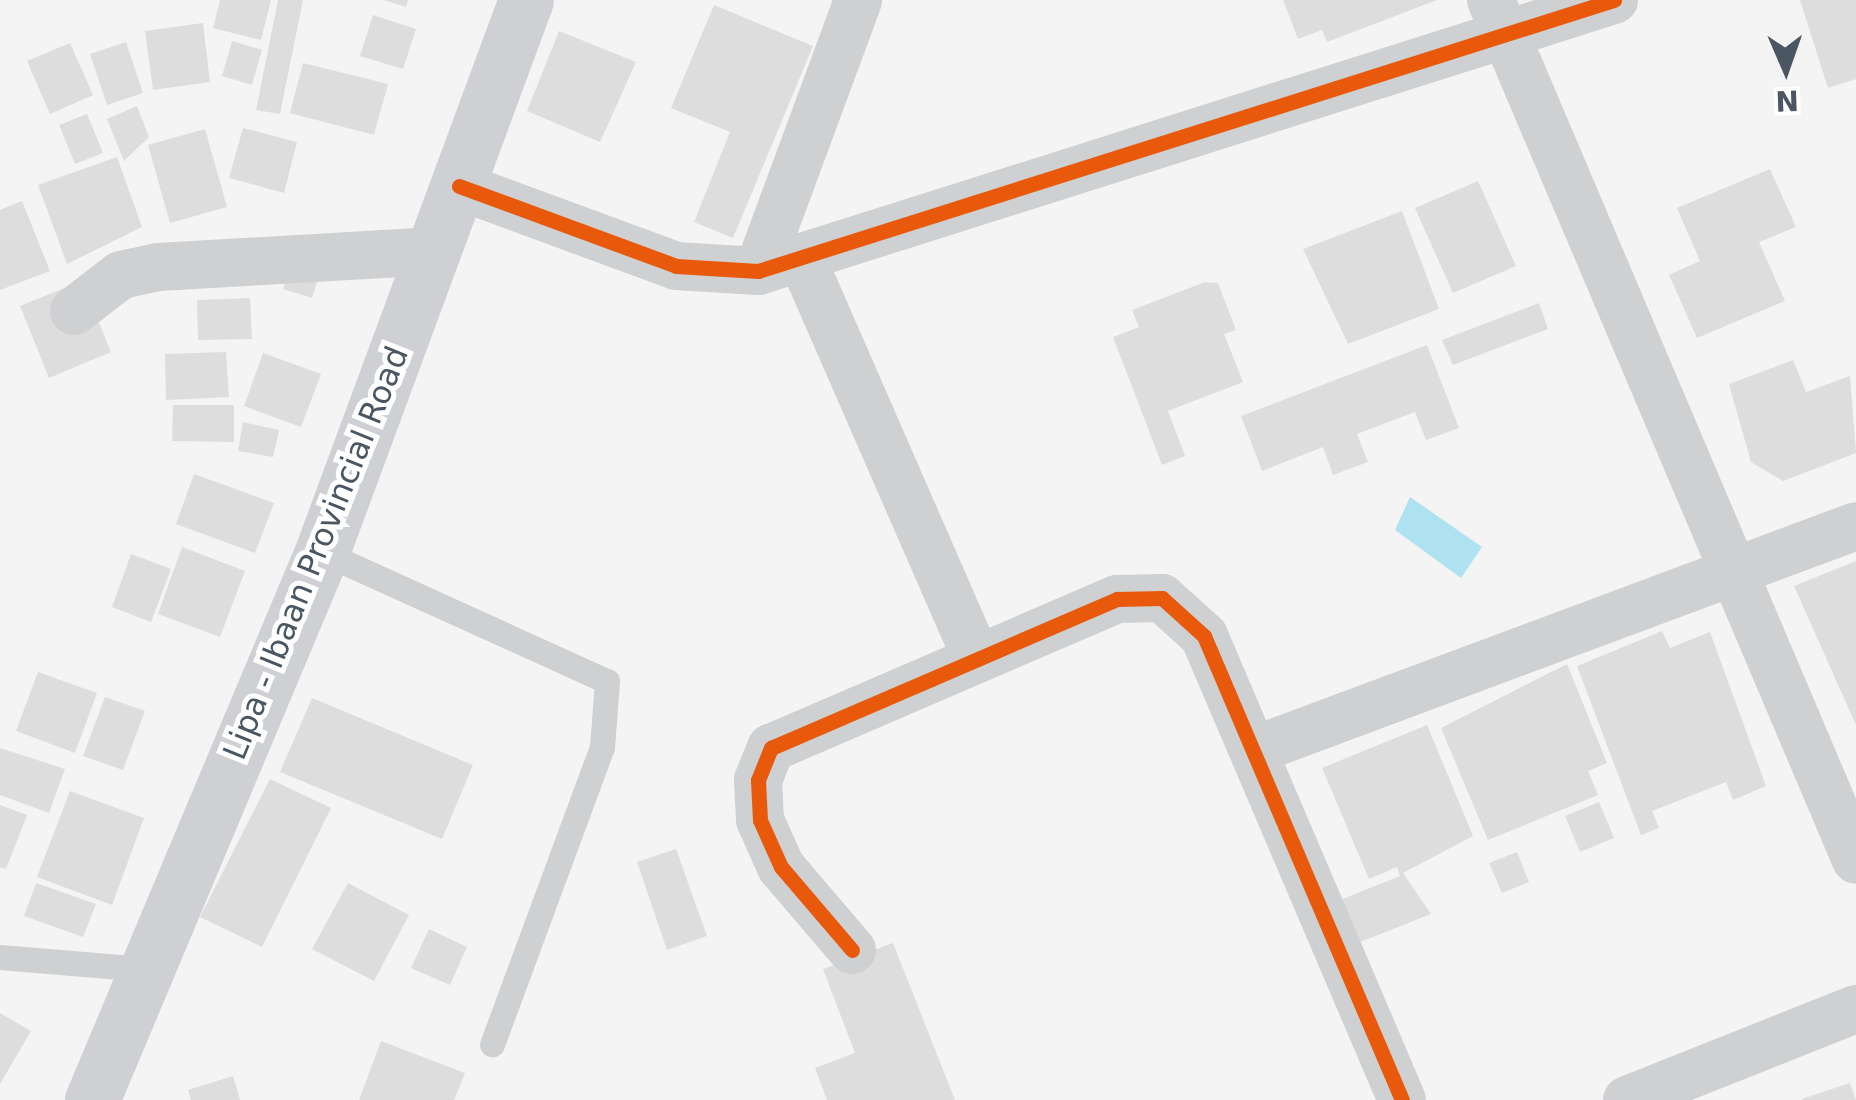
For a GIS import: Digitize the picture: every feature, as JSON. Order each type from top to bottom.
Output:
[{"type":"main road","name":"Lipa - Ibaan Provincial Road","points":[[92,1100],[322,552],[526,0]]},
{"type":"street","points":[[858,0],[781,266],[975,655]]},
{"type":"street","points":[[459,186],[676,266],[781,266],[1498,18],[1614,0]]},
{"type":"street","points":[[1498,18],[1856,860]]},
{"type":"street","points":[[74,311],[121,275],[158,267],[436,251]]},
{"type":"street","points":[[1256,750],[1856,526]]},
{"type":"street","points":[[852,950],[781,867],[757,804],[761,764],[787,737],[975,655],[1117,599],[1162,598],[1199,628],[1256,750],[1402,1100]]},
{"type":"street","points":[[1627,1100],[1856,1008]]},
{"type":"lane","points":[[322,552],[607,681],[602,747],[492,1044]]},
{"type":"lane","points":[[0,957],[144,969]]},
{"type":"water","points":[[1410,497],[1482,547],[1461,578],[1395,530]]},
{"type":"building","points":[[220,0],[271,0],[261,40],[213,28]]},
{"type":"building","points":[[278,0],[303,0],[280,114],[256,110]]},
{"type":"building","points":[[384,0],[408,0],[406,7]]},
{"type":"building","points":[[1283,0],[1437,0],[1327,42],[1322,30],[1298,39]]},
{"type":"building","points":[[1800,0],[1856,0],[1856,79],[1828,88]]},
{"type":"building","points":[[714,5],[813,46],[733,238],[694,222],[730,132],[671,108]]},
{"type":"building","points":[[373,15],[416,29],[403,69],[360,56]]},
{"type":"building","points":[[203,23],[210,82],[153,90],[145,31]]},
{"type":"building","points":[[559,31],[636,62],[600,142],[527,111]]},
{"type":"building","points":[[232,41],[262,50],[252,85],[222,76]]},
{"type":"building","points":[[126,42],[143,93],[107,105],[90,54]]},
{"type":"building","points":[[70,43],[93,95],[50,114],[27,61]]},
{"type":"building","points":[[303,63],[388,84],[374,135],[290,113]]},
{"type":"building","points":[[137,106],[149,137],[124,161],[107,119]]},
{"type":"building","points":[[87,114],[103,153],[75,164],[59,125]]},
{"type":"building","points":[[243,128],[297,142],[284,193],[229,178]]},
{"type":"building","points":[[205,129],[227,207],[170,223],[148,145]]},
{"type":"building","points":[[117,157],[142,227],[67,264],[38,185]]},
{"type":"building","points":[[1770,169],[1796,227],[1759,242],[1785,301],[1697,338],[1669,275],[1700,261],[1677,208]]},
{"type":"building","points":[[1478,181],[1516,266],[1453,293],[1415,208]]},
{"type":"building","points":[[22,201],[50,271],[0,290],[0,210]]},
{"type":"building","points":[[1402,211],[1439,309],[1348,344],[1303,249]]},
{"type":"building","points":[[295,254],[323,263],[312,298],[283,289]]},
{"type":"building","points":[[82,281],[111,352],[49,378],[20,306]]},
{"type":"building","points":[[1205,282],[1218,283],[1236,330],[1224,334],[1243,382],[1168,411],[1185,456],[1162,465],[1113,337],[1139,327],[1132,310]]},
{"type":"building","points":[[250,298],[252,339],[198,340],[197,300]]},
{"type":"building","points":[[1539,303],[1548,329],[1453,365],[1442,340]]},
{"type":"building","points":[[1427,345],[1459,428],[1426,440],[1415,412],[1357,434],[1368,462],[1333,475],[1323,447],[1262,471],[1241,416]]},
{"type":"building","points":[[226,352],[229,397],[166,400],[165,354]]},
{"type":"building","points":[[263,353],[321,374],[301,427],[244,406]]},
{"type":"building","points":[[1793,360],[1806,392],[1850,376],[1856,453],[1783,481],[1751,462],[1729,384]]},
{"type":"building","points":[[173,405],[234,405],[234,442],[172,441]]},
{"type":"building","points":[[243,422],[279,430],[273,457],[238,451]]},
{"type":"building","points":[[194,474],[274,503],[255,553],[176,524]]},
{"type":"building","points":[[182,547],[245,571],[220,637],[158,614]]},
{"type":"building","points":[[131,554],[171,569],[151,622],[112,607]]},
{"type":"building","points":[[1856,561],[1856,725],[1794,586]]},
{"type":"building","points":[[1662,631],[1670,648],[1710,632],[1766,786],[1733,800],[1726,782],[1652,811],[1659,828],[1641,835],[1577,666]]},
{"type":"building","points":[[1567,664],[1607,763],[1588,771],[1598,795],[1488,840],[1441,728]]},
{"type":"building","points":[[38,672],[97,693],[75,753],[16,731]]},
{"type":"building","points":[[105,697],[145,711],[123,770],[83,756]]},
{"type":"building","points":[[312,698],[473,765],[442,839],[280,772]]},
{"type":"building","points":[[1427,725],[1473,836],[1403,873],[1431,914],[1358,943],[1340,900],[1400,876],[1397,867],[1369,879],[1322,768]]},
{"type":"building","points":[[0,748],[65,769],[49,813],[0,795]]},
{"type":"building","points":[[270,779],[331,808],[262,947],[200,917]]},
{"type":"building","points":[[70,791],[144,818],[112,905],[37,877]]},
{"type":"building","points":[[1599,802],[1614,838],[1580,852],[1565,816]]},
{"type":"building","points":[[0,805],[27,815],[6,869],[0,867]]},
{"type":"building","points":[[676,849],[707,936],[667,950],[637,862]]},
{"type":"building","points":[[1517,852],[1529,882],[1502,893],[1489,863]]},
{"type":"building","points":[[36,883],[96,904],[83,937],[24,916]]},
{"type":"building","points":[[348,883],[409,915],[374,981],[312,949]]},
{"type":"building","points":[[429,929],[467,947],[450,985],[411,968]]},
{"type":"building","points":[[893,943],[955,1100],[827,1100],[815,1068],[855,1053],[823,969]]},
{"type":"building","points":[[0,1013],[31,1031],[0,1084]]},
{"type":"building","points":[[381,1041],[465,1073],[454,1100],[359,1100]]},
{"type":"building","points":[[233,1076],[240,1100],[191,1100],[188,1090]]},
{"type":"building","points":[[1850,1083],[1856,1100],[1802,1100],[1802,1099]]},
{"type":"cycle path","points":[[459,186],[676,266],[758,271],[1614,0]]},
{"type":"cycle path","points":[[852,950],[781,867],[760,820],[758,780],[771,748],[1117,599],[1162,598],[1204,636],[1402,1100]]}]
